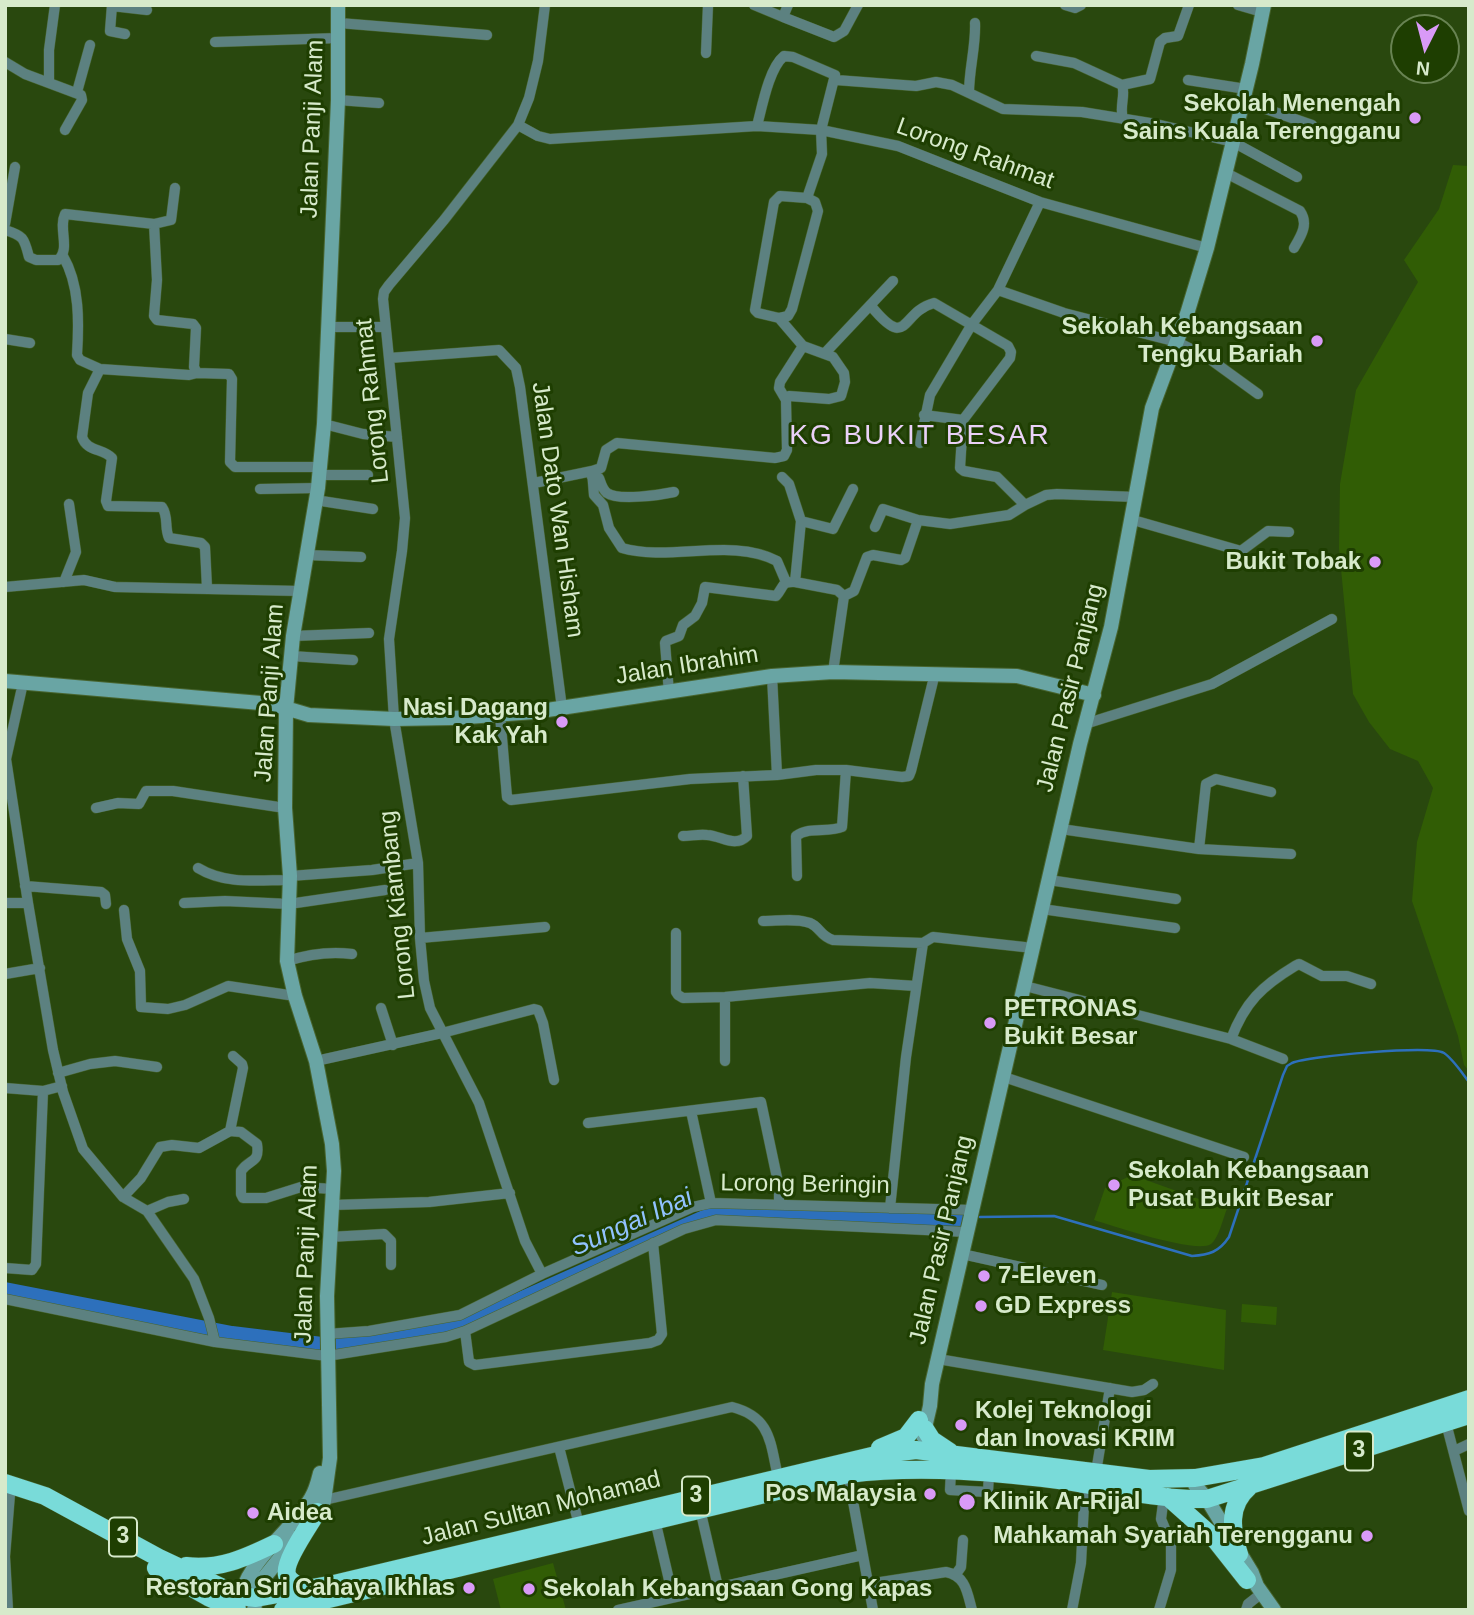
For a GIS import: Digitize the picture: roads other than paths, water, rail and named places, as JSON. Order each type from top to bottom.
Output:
[{"type":"highway","name":"Jalan Sultan Mohamad","points":[[245,1605],[876,1455],[916,1450],[989,1473],[1091,1478],[1195,1478],[1264,1466],[1469,1399]]},
{"type":"highway","name":"Jalan Sultan Mohamad","points":[[283,1610],[848,1474],[953,1462],[1091,1478],[1166,1497],[1200,1494],[1249,1487],[1469,1415]]},
{"type":"highway","points":[[826,1465],[898,1441],[922,1424],[953,1462]]},
{"type":"highway","points":[[848,1474],[907,1459],[916,1450],[925,1460],[989,1473]]},
{"type":"highway","name":"3","points":[[1149,1479],[1200,1494],[1222,1480],[1264,1466]]},
{"type":"highway","points":[[1239,1554],[1232,1531],[1233,1515],[1240,1494],[1249,1487]]},
{"type":"highway","name":"3","points":[[7,1490],[45,1496],[245,1605]]},
{"type":"highway","name":"3","points":[[7,1490],[77,1523],[213,1604],[245,1605]]},
{"type":"highway","points":[[1166,1497],[1213,1537],[1255,1586]]},
{"type":"highway","points":[[305,1589],[292,1583],[286,1573],[288,1562],[317,1504]]},
{"type":"highway","points":[[159,1558],[187,1566],[228,1564],[274,1544]]},
{"type":"highway","points":[[304,1610],[348,1594]]},
{"type":"main road","name":"Jalan Panji Alam","points":[[317,1504],[330,1458],[327,1334],[333,1189],[332,1144],[316,1061],[286,961],[290,878],[285,808],[286,709],[293,636],[318,482],[324,424],[338,100],[338,5]]},
{"type":"main road","name":"Jalan Pasir Panjang","points":[[916,1450],[914,1442],[922,1424],[922,1405],[932,1384],[1042,909],[1111,627],[1152,408],[1177,342],[1207,248],[1263,8]]},
{"type":"main road","name":"Jalan Ibrahim","points":[[5,681],[272,704],[309,715],[394,719],[500,715],[772,676],[832,672],[1017,676],[1094,695]]},
{"type":"main road","points":[[1200,1494],[1252,1573],[1255,1586]]},
{"type":"main road","points":[[1200,1494],[1255,1586],[1274,1610]]},
{"type":"main road","points":[[245,1605],[246,1579],[274,1544],[317,1504]]},
{"type":"main road","points":[[245,1605],[317,1504]]},
{"type":"street","points":[[49,82],[49,50],[55,5]]},
{"type":"street","name":"Lorong Rahmat","points":[[394,719],[389,639],[405,518],[385,327],[384,292],[518,125],[529,98],[538,61],[545,5]]},
{"type":"street","points":[[706,53],[708,5]]},
{"type":"street","points":[[754,5],[834,37],[844,32],[858,5]]},
{"type":"street","points":[[783,17],[788,5]]},
{"type":"street","points":[[1065,5],[1075,8],[1081,5]]},
{"type":"street","points":[[1036,56],[1074,63],[1122,85],[1150,79],[1160,42],[1165,38],[1178,36],[1189,5]]},
{"type":"street","points":[[1238,5],[1263,8]]},
{"type":"street","points":[[125,34],[110,31],[112,6],[147,10]]},
{"type":"street","points":[[969,93],[969,71],[976,37],[975,23]]},
{"type":"street","points":[[215,42],[339,31],[486,35]]},
{"type":"street","points":[[76,92],[90,45]]},
{"type":"street","points":[[757,126],[767,89],[779,60],[784,56],[793,57],[835,75],[836,80],[821,130],[822,154],[807,198]]},
{"type":"street","points":[[5,62],[25,75],[81,95],[82,100],[65,130]]},
{"type":"street","points":[[836,80],[916,86],[936,82],[969,93],[1003,109],[1082,113],[1156,124],[1233,142],[1297,177]]},
{"type":"street","points":[[1188,80],[1244,95],[1312,125]]},
{"type":"street","points":[[1122,85],[1124,90],[1120,111],[1123,119]]},
{"type":"street","points":[[338,100],[379,103]]},
{"type":"street","name":"Lorong Rahmat","points":[[518,125],[550,139],[757,126],[821,130],[898,146],[1040,202],[1207,248]]},
{"type":"street","points":[[5,224],[15,167]]},
{"type":"street","points":[[1226,173],[1300,211],[1305,223],[1294,248]]},
{"type":"street","points":[[175,188],[171,220],[155,225],[65,214],[62,220],[63,256],[71,272],[78,314],[77,355],[85,364],[100,369],[189,375],[229,374],[232,379],[229,454],[230,462],[235,467],[318,482],[373,509]]},
{"type":"street","points":[[780,196],[807,198],[815,202],[818,211],[792,309],[788,316],[779,318],[755,310],[774,202],[780,196]]},
{"type":"street","points":[[920,443],[930,395],[972,324],[998,290],[1040,202]]},
{"type":"street","points":[[155,225],[157,280],[154,316],[157,320],[193,324],[196,328],[194,367],[197,373]]},
{"type":"street","points":[[5,230],[20,235],[25,240],[29,257],[36,260],[58,260],[63,256]]},
{"type":"street","points":[[825,353],[893,281]]},
{"type":"street","points":[[998,290],[1064,313],[1177,342],[1207,356],[1258,394]]},
{"type":"street","points":[[871,306],[888,327],[894,328],[901,327],[928,304],[934,303],[1008,346],[1010,358],[963,420],[960,468],[997,477],[1025,505]]},
{"type":"street","points":[[779,318],[803,346],[833,357],[844,373],[845,382],[841,396],[829,399],[796,395],[789,396],[786,400]]},
{"type":"street","points":[[328,327],[385,327]]},
{"type":"street","points":[[5,339],[30,343]]},
{"type":"street","points":[[534,483],[592,474],[601,468],[606,450],[617,443],[775,458],[784,456],[787,450],[786,400],[779,388],[779,382],[803,346]]},
{"type":"street","name":"Jalan Dato Wan Hisham","points":[[389,358],[499,350],[516,368],[534,483],[562,708]]},
{"type":"street","points":[[100,369],[88,393],[82,438],[88,447],[109,454],[112,458],[106,501],[108,506],[162,508],[167,514],[166,532],[169,538],[201,543],[205,547],[207,588]]},
{"type":"street","points":[[925,415],[963,420]]},
{"type":"street","points":[[324,424],[363,434],[397,437]]},
{"type":"street","points":[[592,474],[611,495],[655,496],[674,492]]},
{"type":"street","points":[[592,474],[594,495],[603,505],[609,528],[622,548],[681,554],[699,549],[754,554],[776,561],[791,582]]},
{"type":"street","points":[[260,488],[368,475]]},
{"type":"street","points":[[782,477],[789,484],[801,521],[791,582]]},
{"type":"street","points":[[801,521],[833,529],[852,489]]},
{"type":"street","points":[[875,527],[883,509],[942,525],[1009,515],[1046,495],[1136,497]]},
{"type":"street","points":[[64,582],[76,552],[69,504]]},
{"type":"street","points":[[844,596],[854,591],[867,556],[901,560],[905,558],[918,520]]},
{"type":"street","points":[[1133,520],[1241,551],[1268,531],[1289,532]]},
{"type":"street","points":[[306,555],[361,557]]},
{"type":"street","points":[[5,587],[84,580],[115,587],[300,591]]},
{"type":"street","points":[[668,693],[666,640],[679,636],[683,625],[695,616],[702,603],[705,587],[771,597],[776,596],[781,585],[791,582],[837,590],[844,596]]},
{"type":"street","points":[[832,672],[844,596]]},
{"type":"street","points":[[1086,724],[1212,684],[1332,619]]},
{"type":"street","points":[[293,636],[369,633]]},
{"type":"street","points":[[291,656],[353,660]]},
{"type":"street","points":[[500,715],[509,799],[690,779],[777,775],[816,770],[846,770],[902,777],[909,776],[935,673]]},
{"type":"street","points":[[772,676],[777,775]]},
{"type":"street","points":[[23,683],[6,759],[58,1073],[83,1149],[123,1197],[147,1211],[194,1279],[215,1342]]},
{"type":"street","name":"Lorong Kiambang","points":[[394,719],[418,863],[420,938],[424,981],[430,1008],[480,1102],[525,1241],[542,1274]]},
{"type":"street","points":[[797,876],[795,839],[799,833],[842,827],[846,770]]},
{"type":"street","points":[[683,836],[704,835],[735,842],[743,841],[749,831],[743,776]]},
{"type":"street","points":[[1199,849],[1206,784],[1216,779],[1271,792]]},
{"type":"street","points":[[96,808],[118,803],[139,804],[146,790],[173,791],[285,808]]},
{"type":"street","points":[[1061,829],[1199,849],[1291,854]]},
{"type":"street","points":[[198,868],[223,880],[290,878],[418,863]]},
{"type":"street","points":[[1049,880],[1176,899]]},
{"type":"street","points":[[25,886],[102,892],[106,904]]},
{"type":"street","points":[[184,903],[225,901],[289,904],[385,890]]},
{"type":"street","points":[[5,903],[28,903]]},
{"type":"street","points":[[1042,909],[1175,928]]},
{"type":"street","points":[[124,910],[127,939],[139,971],[141,1007],[168,1009],[185,1005],[228,986],[295,996]]},
{"type":"street","points":[[764,921],[796,920],[810,923],[821,935],[833,940],[923,943],[933,937],[1034,948]]},
{"type":"street","points":[[420,938],[545,927]]},
{"type":"street","points":[[676,933],[678,995],[695,999],[870,983],[916,986]]},
{"type":"street","points":[[890,1208],[923,943]]},
{"type":"street","points":[[286,961],[309,954],[352,954]]},
{"type":"street","points":[[1231,1039],[1240,1015],[1256,995],[1269,982],[1299,964],[1322,976],[1347,976],[1371,984]]},
{"type":"street","points":[[5,974],[40,968]]},
{"type":"street","points":[[1025,986],[1231,1039],[1283,1059]]},
{"type":"street","points":[[725,998],[725,1061]]},
{"type":"street","points":[[380,1008],[393,1045]]},
{"type":"street","points":[[316,1061],[538,1010],[554,1080]]},
{"type":"street","points":[[230,1131],[243,1068],[233,1056]]},
{"type":"street","points":[[58,1073],[90,1064],[115,1061],[157,1067]]},
{"type":"street","points":[[1004,1077],[1244,1157]]},
{"type":"street","points":[[5,1088],[43,1091],[62,1086]]},
{"type":"street","points":[[5,1268],[26,1272],[32,1270],[36,1264],[43,1091]]},
{"type":"street","points":[[588,1123],[761,1102],[779,1186],[779,1204]]},
{"type":"street","points":[[691,1111],[711,1203]]},
{"type":"street","points":[[123,1197],[141,1178],[160,1147],[172,1145],[199,1148],[230,1131],[242,1132],[257,1144],[256,1159],[241,1171],[240,1194],[243,1198],[264,1199],[301,1187],[333,1189]]},
{"type":"street","points":[[332,1205],[429,1202],[510,1193]]},
{"type":"street","points":[[147,1211],[167,1202],[184,1199]]},
{"type":"street","name":"Lorong Beringin","points":[[327,1334],[369,1331],[460,1315],[531,1291],[542,1274],[693,1207],[711,1203],[973,1210]]},
{"type":"street","points":[[5,1299],[215,1342],[327,1356],[446,1337],[465,1331],[531,1291],[653,1244],[684,1229],[716,1220],[967,1232]]},
{"type":"street","points":[[329,1237],[384,1234],[391,1241],[391,1265]]},
{"type":"street","points":[[465,1331],[469,1362],[475,1365],[658,1340],[662,1334],[653,1244]]},
{"type":"street","points":[[962,1254],[1102,1285]]},
{"type":"street","points":[[938,1359],[1139,1392],[1153,1384]]},
{"type":"street","points":[[1072,1610],[1081,1563],[1091,1478],[1110,1388]]},
{"type":"street","points":[[317,1504],[732,1407],[746,1410],[764,1425],[778,1477]]},
{"type":"street","points":[[1446,1423],[1469,1511]]},
{"type":"street","points":[[1454,1451],[1469,1444]]},
{"type":"street","points":[[559,1447],[579,1525]]},
{"type":"street","points":[[848,1474],[873,1610]]},
{"type":"street","points":[[7,1490],[5,1556],[8,1610]]},
{"type":"street","points":[[1159,1610],[1171,1570],[1171,1543],[1161,1519],[1166,1497]]},
{"type":"street","points":[[700,1509],[718,1587]]},
{"type":"street","points":[[656,1520],[673,1597]]},
{"type":"street","points":[[956,1574],[961,1567],[963,1540]]},
{"type":"street","points":[[618,1610],[863,1555]]},
{"type":"street","points":[[868,1584],[946,1572],[956,1574],[963,1580],[972,1610]]},
{"type":"street","points":[[1246,1610],[1255,1586]]},
{"type":"waterway","points":[[980,1217],[1054,1216],[1192,1256],[1209,1254],[1229,1237],[1287,1066],[1303,1060],[1344,1055],[1434,1051],[1444,1053],[1469,1082]]},
{"type":"waterway","name":"Sungai Ibai","points":[[333,1345],[426,1333],[466,1323],[711,1214],[962,1219]]},
{"type":"waterway","name":"Sungai Ibai","points":[[5,1289],[232,1333],[322,1344]]},
{"type":"place","name":"Sekolah Menengah Sains Kuala Terengganu","points":[[1415,118]]},
{"type":"place","name":"Sekolah Kebangsaan Tengku Bariah","points":[[1317,341]]},
{"type":"place","name":"Bukit Tobak","points":[[1375,562]]},
{"type":"place","name":"Nasi Dagang Kak Yah","points":[[562,722]]},
{"type":"place","name":"PETRONAS Bukit Besar","points":[[990,1023]]},
{"type":"place","name":"Sekolah Kebangsaan Pusat Bukit Besar","points":[[1114,1185]]},
{"type":"place","name":"7-Eleven","points":[[984,1276]]},
{"type":"place","name":"GD Express","points":[[981,1306]]},
{"type":"place","name":"Kolej Teknologi dan Inovasi KRIM","points":[[961,1425]]},
{"type":"place","name":"Pos Malaysia","points":[[930,1494]]},
{"type":"place","name":"Klinik Ar-Rijal","points":[[967,1502]]},
{"type":"place","name":"Aidea","points":[[253,1513]]},
{"type":"place","name":"Mahkamah Syariah Terengganu","points":[[1367,1536]]},
{"type":"place","name":"Restoran Sri Cahaya Ikhlas","points":[[469,1588]]},
{"type":"place","name":"Sekolah Kebangsaan Gong Kapas","points":[[529,1589]]},
{"type":"district","name":"KG BUKIT BESAR","points":[[920,436]]}]
